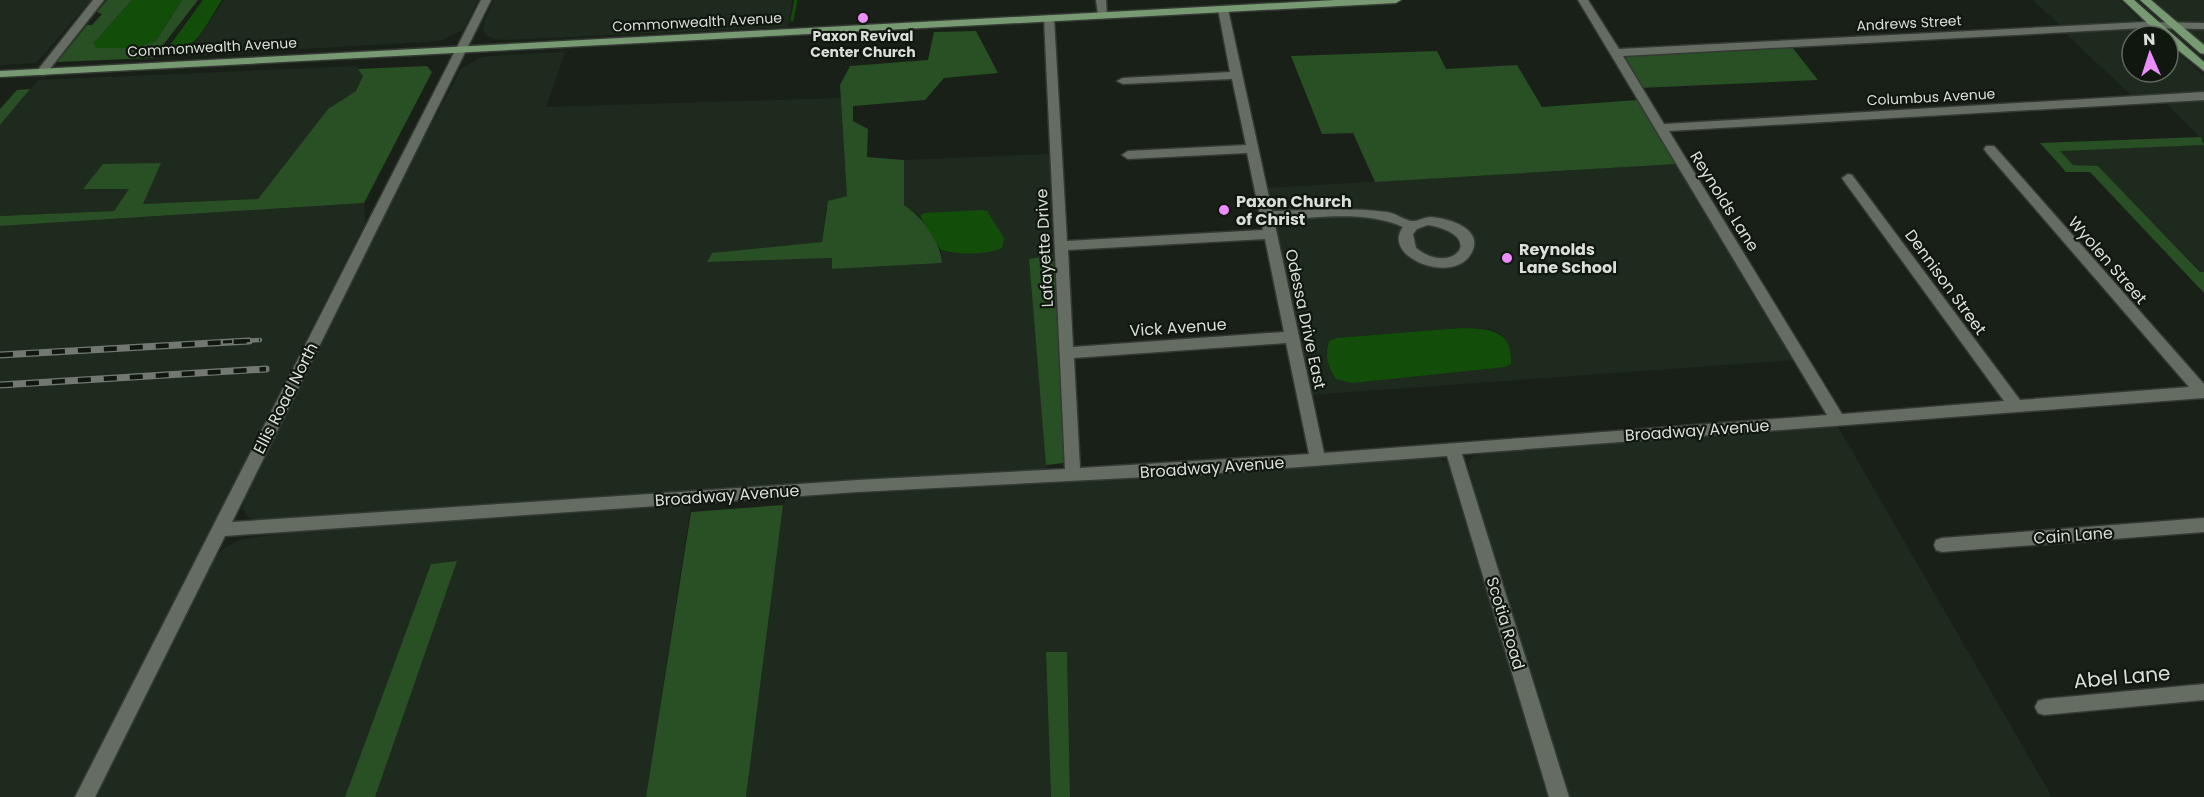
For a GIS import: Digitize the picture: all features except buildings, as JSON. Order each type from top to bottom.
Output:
[{"type":"main road","name":"Commonwealth Avenue","points":[[0,74],[1049,18],[1226,6],[1396,0]]},
{"type":"main road","points":[[2128,0],[2154,24]]},
{"type":"main road","points":[[2145,0],[2163,24]]},
{"type":"main road","points":[[2180,38],[2204,51]]},
{"type":"main road","points":[[2180,43],[2204,68]]},
{"type":"street","points":[[41,73],[99,0]]},
{"type":"street","name":"Ellis Road North","points":[[85,797],[486,0]]},
{"type":"street","points":[[1101,0],[1103,15]]},
{"type":"street","name":"Reynolds Lane","points":[[1583,0],[1838,420]]},
{"type":"street","name":"Odessa Drive East","points":[[1226,6],[1236,75],[1318,459]]},
{"type":"street","name":"Lafayette Drive","points":[[1049,18],[1073,476]]},
{"type":"street","name":"Andrews Street","points":[[2180,31],[2204,26]]},
{"type":"street","name":"Andrews Street","points":[[1615,54],[2120,28]]},
{"type":"street","points":[[1123,81],[1236,75]]},
{"type":"street","name":"Columbus Avenue","points":[[1660,128],[2204,96]]},
{"type":"street","points":[[1128,155],[1252,149]]},
{"type":"street","name":"Wyolen Street","points":[[1990,149],[2203,392]]},
{"type":"street","name":"Dennison Street","points":[[1848,178],[2016,406]]},
{"type":"street","points":[[1267,216],[1334,213],[1389,216],[1412,226],[1428,221],[1449,224],[1465,236],[1469,243],[1469,250],[1458,261],[1438,264],[1419,258],[1406,246],[1406,233],[1412,226]]},
{"type":"street","points":[[1060,246],[1271,234]]},
{"type":"street","name":"Vick Avenue","points":[[1065,353],[1293,337]]},
{"type":"street","name":"Broadway Avenue","points":[[219,530],[754,493],[1073,476],[1318,459],[2203,392]]},
{"type":"street","name":"Scotia Road","points":[[1453,449],[1559,797]]},
{"type":"street","name":"Cain Lane","points":[[1942,545],[2204,525]]},
{"type":"street","name":"Abel Lane","points":[[2044,707],[2204,692]]},
{"type":"shaded area","points":[[0,0],[91,0],[36,63],[0,65]]},
{"type":"shaded area","points":[[107,0],[132,0],[94,43],[155,42],[182,0],[198,0],[153,58],[57,62],[87,25],[92,25],[102,14],[97,12]]},
{"type":"shaded area","points":[[132,0],[182,0],[155,42],[134,48],[96,48],[94,43]]},
{"type":"shaded area","points":[[203,0],[222,0],[195,41],[180,51],[171,52],[170,45]]},
{"type":"shaded area","points":[[224,0],[478,0],[463,30],[439,41],[186,56]]},
{"type":"shaded area","points":[[494,0],[792,0],[788,27],[504,40],[485,35],[483,29]]},
{"type":"shaded area","points":[[2033,0],[2119,0],[2138,18],[2137,21],[2062,27]]},
{"type":"shaded area","points":[[2153,0],[2204,0],[2204,44],[2187,30]]},
{"type":"shaded area","points":[[2120,29],[2120,84],[2180,84],[2180,55],[2204,76],[2204,92],[2133,97],[2064,32]]},
{"type":"shaded area","points":[[976,31],[998,73],[944,78],[925,100],[853,106],[853,121],[868,129],[867,157],[904,160],[904,205],[918,216],[929,230],[938,246],[942,263],[832,269],[832,258],[707,262],[712,253],[822,242],[828,201],[847,196],[840,85],[850,66],[928,60],[934,32]]},
{"type":"shaded area","points":[[1792,47],[1818,80],[1639,88],[1622,60],[1631,55]]},
{"type":"shaded area","points":[[1437,51],[1446,69],[1517,65],[1542,107],[1637,100],[1677,164],[1375,182],[1353,133],[1322,134],[1291,56]]},
{"type":"shaded area","points":[[565,52],[546,107],[841,98],[847,196],[826,208],[822,242],[712,253],[708,262],[832,258],[832,269],[942,263],[941,250],[951,253],[987,211],[924,213],[920,216],[904,205],[904,160],[1049,154],[1053,255],[1029,259],[1047,472],[259,520],[248,517],[243,508],[244,500],[375,230],[461,69],[479,58],[490,56]]},
{"type":"shaded area","points":[[357,66],[363,76],[356,91],[328,109],[258,199],[143,204],[160,163],[84,189],[130,189],[114,211],[0,216],[0,125],[38,80]]},
{"type":"shaded area","points":[[427,66],[432,72],[364,203],[0,226],[0,216],[114,211],[129,189],[83,189],[103,164],[161,163],[143,204],[258,199],[328,109],[356,91],[363,76],[358,69]]},
{"type":"shaded area","points":[[30,89],[0,125],[0,109],[17,90]]},
{"type":"shaded area","points":[[2204,100],[2204,141],[2164,101]]},
{"type":"shaded area","points":[[2201,137],[2204,145],[2060,151],[2073,165],[2098,166],[2200,272],[2204,272],[2204,293],[2090,172],[2066,172],[2040,143]]},
{"type":"shaded area","points":[[2204,145],[2204,272],[2201,272],[2098,166],[2073,166],[2059,150]]},
{"type":"shaded area","name":"Reynolds Lane School","points":[[1677,164],[1795,360],[1310,395],[1265,188]],"holes":[[[1461,328],[1490,329],[1499,333],[1506,341],[1512,357],[1329,368],[1326,350],[1329,341],[1336,338]]]},
{"type":"shaded area","points":[[364,203],[365,223],[75,797],[0,797],[0,226]]},
{"type":"shaded area","points":[[987,211],[1004,238],[1002,248],[972,254],[941,250],[920,216],[924,213]]},
{"type":"shaded area","points":[[1053,255],[1068,456],[1064,463],[1046,465],[1029,259]]},
{"type":"shaded area","points":[[1461,328],[1489,330],[1503,337],[1508,343],[1511,364],[1505,367],[1352,383],[1336,379],[1328,361],[1329,341],[1336,338]]},
{"type":"shaded area","points":[[1837,425],[2052,797],[1567,797],[1472,484],[1468,463],[1472,457],[1491,452]]},
{"type":"shaded area","points":[[1427,456],[1441,459],[1450,465],[1550,797],[1070,797],[1067,652],[1046,653],[1051,797],[746,797],[783,505],[787,498],[1196,474]]},
{"type":"shaded area","points":[[691,505],[646,797],[375,797],[456,561],[431,564],[345,797],[93,797],[210,561],[226,547],[240,540],[300,530]]},
{"type":"shaded area","points":[[783,505],[746,797],[646,797],[691,512]]},
{"type":"shaded area","points":[[457,561],[375,797],[345,797],[431,564]]},
{"type":"shaded area","points":[[1046,652],[1067,652],[1070,797],[1051,797]]},
{"type":"waterway","points":[[792,20],[796,0]]},
{"type":"railway","points":[[223,342],[260,340]]},
{"type":"railway","points":[[0,355],[249,341]]},
{"type":"railway","points":[[0,385],[266,369]]},
{"type":"place","name":"Paxon Revival Center Church","points":[[863,18]]},
{"type":"place","name":"Paxon Church of Christ","points":[[1224,210]]},
{"type":"place","name":"Reynolds Lane School","points":[[1507,258]]}]
